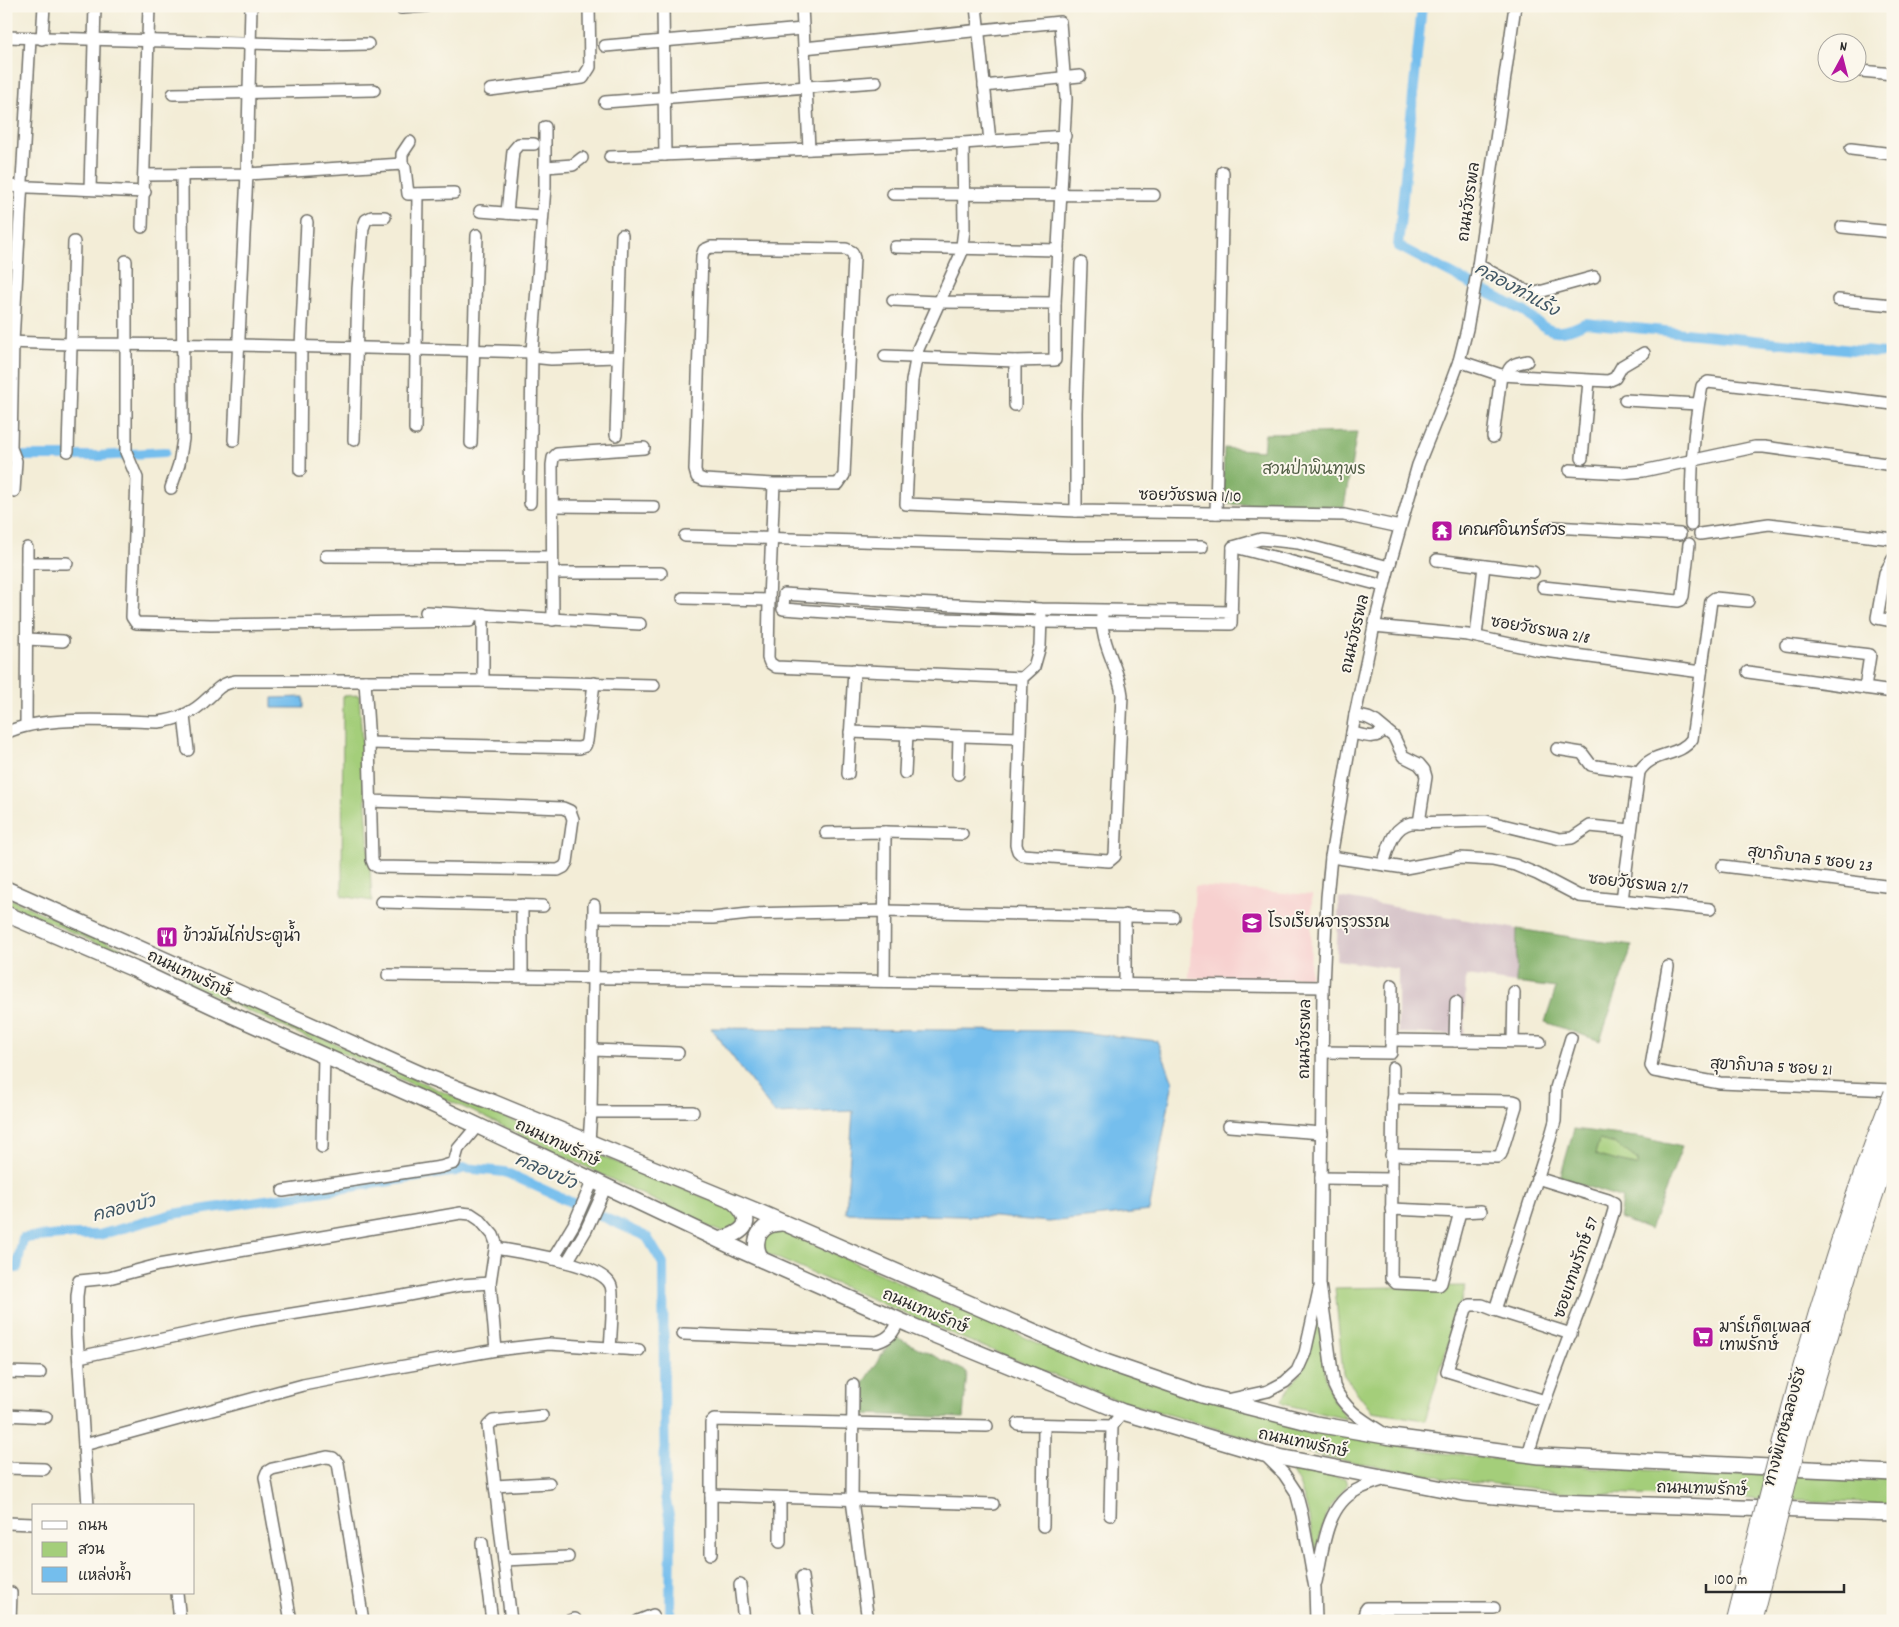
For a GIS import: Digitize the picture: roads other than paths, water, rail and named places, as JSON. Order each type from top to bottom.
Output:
[{"type":"highway","name":"ทางพิเศษฉลองรัช","points":[[1736,1621],[1782,1437],[1825,1288],[1872,1146],[1893,1094]]},
{"type":"highway","name":"ทางพิเศษฉลองรัช","points":[[1752,1621],[1799,1435],[1851,1262],[1893,1138]]},
{"type":"main road","name":"ถนนเทพรักษ์","points":[[6,889],[427,1077],[732,1201],[1097,1358],[1202,1395],[1316,1424],[1391,1438],[1528,1455],[1893,1473]]},
{"type":"main road","name":"ถนนเทพรักษ์","points":[[6,914],[134,969],[324,1055],[761,1259],[899,1320],[1123,1412],[1264,1454],[1464,1493],[1555,1502],[1893,1513]]},
{"type":"main road","points":[[720,1240],[734,1236],[746,1224],[743,1210],[732,1201]]},
{"type":"main road","points":[[761,1259],[758,1252],[760,1232],[774,1222],[784,1223]]},
{"type":"main road","points":[[1837,1470],[1893,1468]]},
{"type":"main road","points":[[1832,1510],[1893,1524]]},
{"type":"street","points":[[42,39],[44,6]]},
{"type":"street","points":[[90,190],[95,6]]},
{"type":"street","points":[[142,227],[145,192],[149,6]]},
{"type":"street","points":[[234,440],[247,174],[251,6]]},
{"type":"street","points":[[401,8],[427,6]]},
{"type":"street","points":[[490,90],[584,78],[590,67],[589,6]]},
{"type":"street","points":[[663,6],[665,155]]},
{"type":"street","points":[[802,6],[809,149]]},
{"type":"street","points":[[976,6],[990,141]]},
{"type":"street","name":"ถนนวัชรพล","points":[[1391,1438],[1354,1414],[1340,1398],[1334,1386],[1320,1284],[1323,987],[1327,896],[1331,857],[1355,715],[1374,626],[1418,465],[1459,361],[1472,301],[1515,6]]},
{"type":"street","points":[[804,48],[1060,22],[1066,99],[1055,303],[1055,360],[1015,361],[885,356]]},
{"type":"street","points":[[605,46],[803,28]]},
{"type":"street","points":[[6,37],[325,45],[368,44]]},
{"type":"street","points":[[14,491],[9,342],[30,38]]},
{"type":"street","points":[[1866,71],[1893,74]]},
{"type":"street","points":[[984,86],[1080,76]]},
{"type":"street","points":[[605,102],[876,82]]},
{"type":"street","points":[[172,94],[374,90]]},
{"type":"street","points":[[530,503],[532,354],[545,167],[545,127]]},
{"type":"street","points":[[610,157],[963,143],[1065,136]]},
{"type":"street","points":[[410,142],[402,154],[402,164],[405,168],[406,192],[410,195],[454,193]]},
{"type":"street","points":[[916,357],[938,302],[961,254],[964,230],[963,143]]},
{"type":"street","points":[[507,214],[513,151],[519,144],[534,144]]},
{"type":"street","points":[[1852,149],[1893,154]]},
{"type":"street","points":[[545,167],[573,165],[582,158]]},
{"type":"street","points":[[145,174],[247,174],[402,164]]},
{"type":"street","points":[[1216,513],[1223,172]]},
{"type":"street","points":[[171,488],[179,464],[183,439],[182,175]]},
{"type":"street","points":[[6,186],[145,192]]},
{"type":"street","points":[[415,429],[418,194]]},
{"type":"street","points":[[893,194],[1154,195]]},
{"type":"street","points":[[480,211],[542,216]]},
{"type":"street","points":[[354,440],[358,349],[358,288],[363,228],[366,220],[372,217],[385,217]]},
{"type":"street","points":[[300,470],[307,222]]},
{"type":"street","points":[[1842,227],[1893,232]]},
{"type":"street","points":[[616,435],[622,235]]},
{"type":"street","points":[[470,443],[477,236]]},
{"type":"street","points":[[68,450],[74,242]]},
{"type":"street","points":[[711,247],[846,249],[852,252],[854,258],[844,475],[838,484],[774,484],[704,480],[697,477],[695,470],[702,256],[704,250],[711,247]]},
{"type":"street","points":[[895,247],[1058,250]]},
{"type":"street","points":[[126,261],[128,457],[136,478],[132,617],[136,623],[211,625],[470,621]]},
{"type":"street","points":[[1076,511],[1076,412],[1081,263]]},
{"type":"street","points":[[1478,269],[1532,294],[1594,277]]},
{"type":"street","points":[[893,300],[1055,303]]},
{"type":"street","points":[[1838,300],[1893,305]]},
{"type":"street","points":[[9,342],[473,351],[532,354],[551,359],[618,357]]},
{"type":"street","points":[[1459,361],[1504,375],[1608,381],[1615,378],[1622,366],[1644,353]]},
{"type":"street","name":"ซอยวัชรพล 1/10","points":[[916,357],[912,381],[906,504],[1076,511],[1344,515],[1400,527]]},
{"type":"street","points":[[1015,361],[1015,405]]},
{"type":"street","points":[[1493,437],[1504,375],[1511,366],[1527,361]]},
{"type":"street","points":[[1582,458],[1588,381]]},
{"type":"street","points":[[1691,525],[1691,462],[1698,404],[1702,386],[1708,382],[1893,404]]},
{"type":"street","points":[[1625,400],[1698,404]]},
{"type":"street","points":[[1570,470],[1643,471],[1764,447],[1893,465]]},
{"type":"street","points":[[553,620],[552,465],[554,458],[557,454],[644,448]]},
{"type":"street","points":[[774,484],[769,600],[768,658],[770,663],[776,667],[1022,678]]},
{"type":"street","points":[[553,506],[654,507]]},
{"type":"street","points":[[1700,534],[1769,524],[1893,539]]},
{"type":"street","points":[[1691,525],[1697,528],[1700,534],[1696,542],[1689,544],[1682,541],[1680,534],[1684,527],[1691,525]]},
{"type":"street","points":[[1553,527],[1680,534]]},
{"type":"street","points":[[685,536],[1072,547],[1202,547]]},
{"type":"street","points":[[1233,547],[1261,539],[1298,543],[1389,566]]},
{"type":"street","points":[[1543,587],[1678,601],[1683,596],[1689,544]]},
{"type":"street","points":[[1233,547],[1384,586]]},
{"type":"street","points":[[1232,612],[913,603],[784,594],[783,609],[912,618],[1041,622],[1231,624],[1232,612],[1233,547]]},
{"type":"street","points":[[26,725],[27,548]]},
{"type":"street","points":[[326,556],[552,557]]},
{"type":"street","points":[[1893,559],[1885,573],[1877,618],[1893,621]]},
{"type":"street","points":[[1437,560],[1533,572]]},
{"type":"street","points":[[27,563],[67,564]]},
{"type":"street","points":[[1476,636],[1484,566]]},
{"type":"street","points":[[554,573],[661,573]]},
{"type":"street","points":[[683,598],[769,600]]},
{"type":"street","points":[[1622,900],[1639,772],[1651,759],[1684,747],[1692,739],[1711,601],[1715,598],[1748,601]]},
{"type":"street","points":[[912,618],[913,603]]},
{"type":"street","points":[[1041,608],[1040,646],[1034,667],[1022,678],[1016,845],[1022,855],[1109,860],[1115,856],[1122,695],[1119,680],[1107,648],[1102,622],[1102,608]]},
{"type":"street","points":[[426,612],[640,624]]},
{"type":"street","points":[[483,614],[483,681]]},
{"type":"street","name":"ซอยวัชรพล 2/8","points":[[1374,626],[1476,636],[1538,650],[1701,672]]},
{"type":"street","points":[[27,639],[63,641]]},
{"type":"street","points":[[1786,645],[1870,655],[1866,688]]},
{"type":"street","points":[[848,774],[854,670]]},
{"type":"street","points":[[1748,672],[1893,692]]},
{"type":"street","points":[[6,733],[26,725],[59,722],[158,722],[172,720],[184,716],[225,683],[236,681],[483,681],[654,685]]},
{"type":"street","points":[[365,681],[369,743],[370,802],[372,860],[374,865],[378,867],[558,870],[564,867],[567,862],[573,819],[570,811],[563,808],[370,802]]},
{"type":"street","points":[[369,743],[579,748],[585,746],[587,741],[594,683]]},
{"type":"street","points":[[1355,715],[1372,720],[1392,735],[1398,742],[1404,756],[1419,764],[1425,772],[1426,777],[1419,823]]},
{"type":"street","points":[[184,716],[188,750]]},
{"type":"street","points":[[1352,733],[1375,737],[1383,730]]},
{"type":"street","points":[[850,732],[1019,738]]},
{"type":"street","points":[[905,773],[908,734]]},
{"type":"street","points":[[958,774],[959,736]]},
{"type":"street","points":[[1557,749],[1582,753],[1591,765],[1639,772]]},
{"type":"street","points":[[1383,864],[1396,831],[1408,824],[1486,821],[1560,839],[1572,838],[1590,826],[1631,830]]},
{"type":"street","points":[[884,981],[886,832]]},
{"type":"street","points":[[826,833],[962,834]]},
{"type":"street","name":"ซอยวัชรพล 2/7","points":[[1331,857],[1405,868],[1459,858],[1492,860],[1516,865],[1579,896],[1710,909]]},
{"type":"street","name":"สุขาภิบาล 5 ซอย 23","points":[[1723,866],[1893,887]]},
{"type":"street","points":[[381,902],[543,906]]},
{"type":"street","points":[[522,905],[522,976]]},
{"type":"street","points":[[588,1142],[591,1112],[594,905]]},
{"type":"street","points":[[594,917],[713,918],[749,914],[885,911],[1173,917]]},
{"type":"street","points":[[1125,915],[1126,984]]},
{"type":"street","name":"สุขาภิบาล 5 ซอย 21","points":[[1668,967],[1651,1066],[1654,1071],[1720,1083],[1893,1090]]},
{"type":"street","points":[[388,975],[1323,987]]},
{"type":"street","points":[[1322,1052],[1391,1053],[1392,985]]},
{"type":"street","points":[[1513,1041],[1514,992]]},
{"type":"street","points":[[1455,1041],[1456,1002]]},
{"type":"street","points":[[1495,1310],[1555,1122],[1556,1088],[1572,1038]]},
{"type":"street","points":[[1391,1040],[1540,1042]]},
{"type":"street","points":[[592,1050],[678,1053]]},
{"type":"street","points":[[322,1146],[324,1055]]},
{"type":"street","points":[[1393,1068],[1391,1278],[1396,1283],[1439,1285],[1442,1283],[1460,1212]]},
{"type":"street","points":[[1391,1155],[1498,1157],[1501,1154],[1516,1106],[1516,1102],[1513,1101],[1392,1099]]},
{"type":"street","points":[[591,1112],[693,1112]]},
{"type":"street","points":[[283,1191],[441,1167],[454,1162],[458,1148],[478,1126]]},
{"type":"street","points":[[1229,1126],[1322,1133]]},
{"type":"street","points":[[1321,1178],[1391,1179]]},
{"type":"street","name":"ซอยเทพรักษ์ 57","points":[[1528,1455],[1545,1401],[1571,1334],[1614,1210],[1614,1204],[1608,1200],[1537,1178]]},
{"type":"street","points":[[553,1259],[574,1224],[585,1198],[599,1183]]},
{"type":"street","points":[[567,1262],[586,1230],[598,1203],[599,1183]]},
{"type":"street","points":[[1391,1209],[1481,1212]]},
{"type":"street","points":[[88,1504],[77,1335],[77,1296],[80,1281],[89,1278],[108,1278],[158,1265],[461,1213],[471,1214],[487,1227],[496,1244],[490,1283],[496,1350]]},
{"type":"street","points":[[496,1248],[567,1262],[604,1277],[611,1286],[610,1348]]},
{"type":"street","points":[[79,1357],[242,1322],[461,1285],[490,1283]]},
{"type":"street","name":"ถนนวัชรพล","points":[[1225,1400],[1268,1391],[1285,1382],[1297,1371],[1305,1353],[1320,1284]]},
{"type":"street","name":"ซอยเทพรักษ์ 57","points":[[1545,1401],[1448,1371],[1466,1309],[1470,1305],[1476,1305],[1571,1334]]},
{"type":"street","points":[[683,1334],[877,1342],[888,1339],[895,1330],[899,1320]]},
{"type":"street","points":[[84,1444],[303,1385],[496,1350],[549,1344],[638,1350]]},
{"type":"street","points":[[6,1372],[40,1373]]},
{"type":"street","points":[[853,1385],[852,1500],[867,1621]]},
{"type":"street","points":[[1110,1515],[1112,1426],[1123,1412]]},
{"type":"street","points":[[6,1415],[46,1417]]},
{"type":"street","points":[[512,1621],[488,1426],[493,1421],[542,1416]]},
{"type":"street","points":[[711,1554],[711,1423],[714,1420],[987,1426]]},
{"type":"street","points":[[1018,1424],[1112,1426]]},
{"type":"street","points":[[1044,1425],[1044,1526]]},
{"type":"street","points":[[1264,1454],[1284,1474],[1296,1492],[1315,1588],[1316,1621]]},
{"type":"street","points":[[291,1621],[265,1477],[267,1472],[272,1469],[327,1457],[333,1458],[338,1463],[363,1621]]},
{"type":"street","points":[[6,1468],[44,1469]]},
{"type":"street","points":[[1315,1588],[1328,1524],[1342,1500],[1356,1490],[1386,1479]]},
{"type":"street","points":[[495,1486],[549,1483]]},
{"type":"street","points":[[711,1495],[994,1504]]},
{"type":"street","points":[[780,1498],[780,1542]]},
{"type":"street","points":[[6,1523],[32,1524]]},
{"type":"street","points":[[482,1543],[492,1621]]},
{"type":"street","points":[[504,1560],[568,1557]]},
{"type":"street","points":[[802,1576],[808,1621]]},
{"type":"street","points":[[740,1585],[744,1621]]},
{"type":"street","points":[[10,1621],[11,1593]]},
{"type":"street","points":[[177,1594],[180,1621]]},
{"type":"street","points":[[1364,1621],[1367,1608],[1494,1608]]},
{"type":"street","points":[[638,1621],[653,1616]]},
{"type":"water","points":[[304,697],[304,708],[272,708],[272,698]]},
{"type":"water","points":[[711,1028],[1070,1031],[1157,1041],[1173,1082],[1149,1211],[1049,1222],[996,1217],[846,1213],[853,1111],[775,1114]]},
{"type":"waterway","name":"คลองท่าแร้ง","points":[[1422,6],[1398,246],[1525,312],[1540,324],[1553,331],[1567,330],[1585,323],[1893,354]]},
{"type":"waterway","points":[[6,456],[98,456],[165,452]]},
{"type":"waterway","name":"คลองบัว","points":[[6,1268],[17,1268],[23,1238],[99,1235],[173,1214],[456,1171],[464,1168],[505,1172],[647,1237],[663,1264],[665,1496],[671,1526],[670,1621]]},
{"type":"place","name":"เคณศอินทร์ศวร","points":[[1442,531]]},
{"type":"place","name":"โรงเรียนจารุวรรณ","points":[[1252,923]]},
{"type":"place","name":"ข้าวมันไก่ประตูน้ำ","points":[[167,937]]},
{"type":"place","name":"มาร์เก็ตเพลส เทพรักษ์","points":[[1703,1337]]},
{"type":"park label","name":"สวนป่าพินทุพร","points":[[1314,470]]}]
